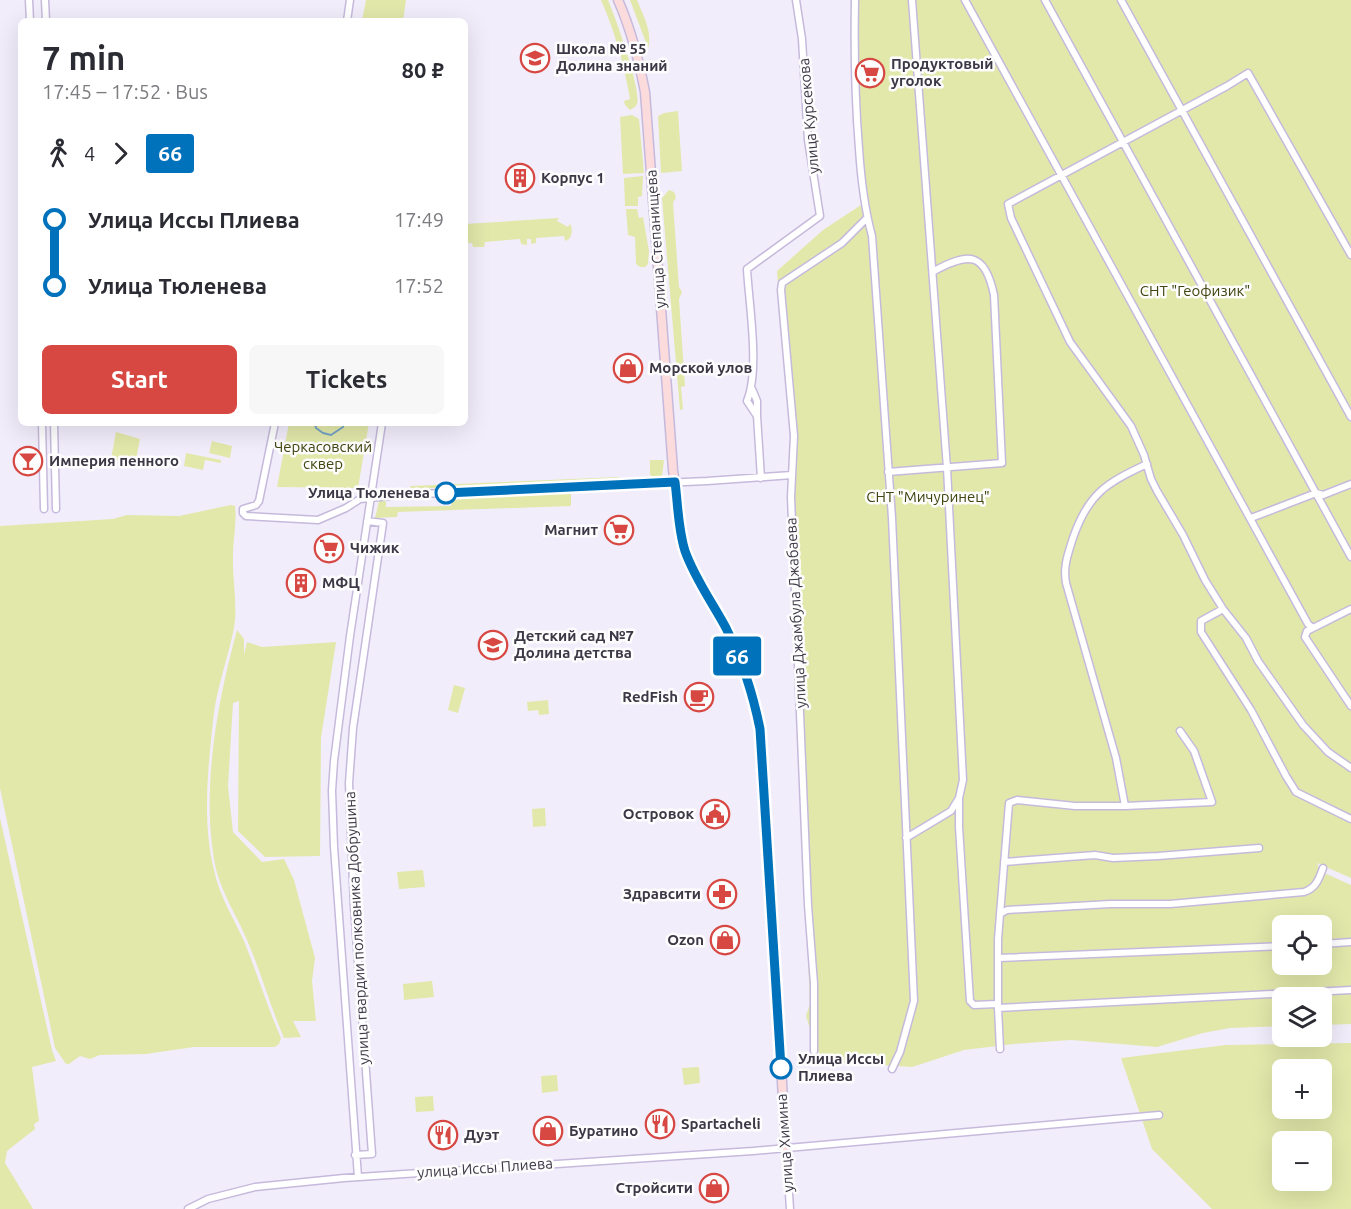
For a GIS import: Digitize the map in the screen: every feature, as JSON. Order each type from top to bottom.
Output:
[{"type":"street","points":[[30,0],[30,18]]},
{"type":"street","points":[[45,0],[46,18]]},
{"type":"street","points":[[347,18],[350,0]]},
{"type":"street","name":"улица Степанищева","points":[[618,0],[625,15],[645,92],[675,482]]},
{"type":"street","name":"улица Курсекова","points":[[761,478],[757,416],[747,401],[752,389],[753,371],[747,269],[820,216],[808,140],[802,39],[796,0]]},
{"type":"street","points":[[855,0],[854,58],[857,128],[867,218],[872,236],[888,472],[914,1001],[900,1052],[892,1069]]},
{"type":"street","points":[[912,0],[947,468],[963,780],[959,798],[959,827],[970,1001],[974,1005],[998,1006],[1351,990]]},
{"type":"street","points":[[965,0],[1308,624],[1313,628]]},
{"type":"street","points":[[1045,0],[1351,557]]},
{"type":"street","points":[[1121,0],[1351,417]]},
{"type":"street","points":[[1351,255],[1248,73],[1008,204],[1011,218],[1070,342],[1131,426],[1151,479],[1183,535],[1205,580],[1223,609],[1246,638],[1258,662],[1303,725],[1328,752],[1351,768]]},
{"type":"street","name":"улица Джамбула Джабаева","points":[[814,1051],[814,984],[808,904],[791,497],[794,436],[782,313],[782,283],[842,243],[867,218]]},
{"type":"street","points":[[888,472],[1002,464],[994,294],[990,275],[981,262],[969,258],[934,272]]},
{"type":"street","points":[[42,426],[44,509]]},
{"type":"street","points":[[54,426],[57,509]]},
{"type":"street","points":[[274,426],[259,502],[243,509],[244,515],[259,518],[318,520],[360,499],[370,497],[792,475]]},
{"type":"street","name":"улица гвардии полковника Добрушина","points":[[358,1177],[334,859],[332,791],[335,749],[382,426]]},
{"type":"street","points":[[1125,806],[1116,758],[1065,584],[1064,573],[1065,562],[1080,519],[1094,496],[1117,478],[1147,464]]},
{"type":"street","name":"улица Химина","points":[[675,482],[685,549],[702,588],[726,629],[741,664],[754,700],[760,729],[790,1209]]},
{"type":"street","points":[[1251,518],[1316,493],[1323,495],[1351,484]]},
{"type":"street","name":"улица гвардии полковника Добрушина","points":[[355,1155],[372,1154],[360,1010],[349,805],[353,728],[383,523],[367,521]]},
{"type":"street","points":[[1223,609],[1201,621],[1201,632],[1251,710],[1286,776],[1296,792],[1351,819]]},
{"type":"street","points":[[1351,609],[1307,631],[1305,637],[1351,706]]},
{"type":"street","points":[[1000,1049],[998,958],[1009,804],[1017,800],[1075,806],[1212,802],[1194,751],[1180,731]]},
{"type":"street","points":[[906,838],[951,812],[959,798]]},
{"type":"street","points":[[1004,862],[1095,855],[1113,858],[1158,856],[1259,848]]},
{"type":"street","points":[[1000,914],[1007,910],[1110,904],[1170,904],[1304,892],[1310,890],[1319,881],[1323,868]]},
{"type":"street","points":[[1332,943],[1351,942]]},
{"type":"street","points":[[998,958],[1272,946]]},
{"type":"street","name":"улица Иссы Плиева","points":[[189,1209],[215,1197],[255,1187],[358,1177],[786,1147],[1159,1116]]},
{"type":"green space","points":[[366,0],[406,0],[403,18],[363,18]]},
{"type":"green space","points":[[601,0],[608,0],[636,85],[637,104],[630,110],[624,101],[630,99],[622,61]]},
{"type":"green space","points":[[630,0],[637,0],[644,18],[649,36],[648,48]]},
{"type":"green space","points":[[852,0],[1351,0],[1351,878],[1317,863],[1320,871],[1351,885],[1351,1024],[1332,1025],[1332,987],[1272,987],[1272,1026],[1230,1028],[1203,1033],[1157,1047],[1071,1040],[1014,1044],[964,1050],[912,1067],[831,1062],[817,1051],[806,1016],[810,1004],[791,580],[790,437],[777,271],[823,230],[864,203]]},
{"type":"green space","points":[[678,111],[682,171],[661,173],[658,116]]},
{"type":"green space","points":[[632,115],[639,119],[644,173],[623,174],[620,117]]},
{"type":"green space","points":[[643,176],[642,196],[638,197],[638,206],[625,206],[624,178]]},
{"type":"green space","points":[[669,190],[674,192],[676,197],[673,203],[679,287],[682,292],[679,299],[685,386],[681,387],[683,409],[680,410],[662,198]]},
{"type":"green space","points":[[626,209],[637,209],[639,218],[643,217],[649,251],[648,264],[645,267],[636,264],[635,237],[628,235]]},
{"type":"green space","points":[[559,218],[557,221],[568,227],[570,224],[572,232],[569,239],[565,241],[564,236],[536,238],[536,243],[531,244],[531,239],[527,239],[527,245],[521,244],[520,239],[485,242],[484,247],[473,247],[472,243],[468,243],[468,224]]},
{"type":"green space","name":"Черкасовский сквер","points":[[288,426],[368,426],[358,488],[277,487]]},
{"type":"green space","points":[[116,432],[140,439],[135,464],[111,459]]},
{"type":"green space","points":[[212,441],[232,446],[230,458],[209,453]]},
{"type":"green space","points":[[186,453],[221,460],[221,463],[205,460],[203,470],[184,466]]},
{"type":"green space","points":[[650,460],[664,460],[662,476],[653,479],[650,474]]},
{"type":"green space","points":[[619,477],[619,480],[411,489],[410,487],[411,486]]},
{"type":"green space","points":[[571,493],[571,506],[398,512],[397,517],[375,518],[379,501],[386,500],[386,507],[451,506],[452,500],[472,497]]},
{"type":"green space","points":[[235,506],[233,565],[235,618],[213,721],[207,796],[208,833],[219,888],[244,941],[281,1038],[275,1047],[194,1047],[146,1054],[100,1055],[90,1059],[80,1056],[66,1064],[55,1048],[0,788],[0,526],[113,519],[127,515],[179,516]]},
{"type":"green space","points":[[237,630],[244,639],[244,655],[247,642],[262,647],[336,642],[321,738],[320,856],[265,857],[238,831],[239,701],[233,703],[228,786],[233,832],[262,862],[284,859],[294,880],[315,958],[312,981],[316,1021],[293,1021],[301,1037],[284,1038],[252,952],[219,878],[211,840],[210,780],[213,749],[223,688]]},
{"type":"green space","points":[[454,685],[465,688],[458,713],[448,710]]},
{"type":"green space","points":[[548,700],[549,714],[539,715],[538,710],[528,711],[527,702]]},
{"type":"green space","points":[[545,808],[546,826],[533,827],[532,809]]},
{"type":"green space","points":[[0,818],[56,1061],[32,1067],[39,1121],[34,1124],[35,1129],[7,1151],[5,1163],[33,1209],[0,1209]]},
{"type":"green space","points":[[423,870],[425,887],[399,889],[397,872]]},
{"type":"green space","points":[[432,981],[434,997],[404,1000],[403,984]]},
{"type":"green space","points":[[1332,1043],[1351,1043],[1351,1209],[1212,1209],[1152,1149],[1121,1058],[1226,1045],[1332,1047]]},
{"type":"green space","points":[[699,1067],[700,1083],[684,1085],[682,1068]]},
{"type":"green space","points":[[557,1075],[558,1091],[542,1093],[541,1076]]},
{"type":"green space","points":[[433,1096],[434,1111],[416,1112],[415,1097]]},
{"type":"waterway","points":[[316,426],[323,433],[331,435],[343,426]]},
{"type":"bus line","name":"66","points":[[446,493],[675,482],[680,530],[685,549],[702,588],[726,629],[745,674],[754,700],[760,729],[781,1068]]},
{"type":"place","name":"Школа № 55 Долина знаний","points":[[535,58]]},
{"type":"place","name":"Продуктовый уголок","points":[[870,73]]},
{"type":"place","name":"Корпус 1","points":[[520,178]]},
{"type":"place","name":"Морской улов","points":[[628,368]]},
{"type":"place","name":"Империя пенного","points":[[28,461]]},
{"type":"place","name":"Улица Тюленева","points":[[446,493]]},
{"type":"place","name":"Магнит","points":[[619,530]]},
{"type":"place","name":"Чижик","points":[[329,548]]},
{"type":"place","name":"МФЦ","points":[[301,583]]},
{"type":"place","name":"Детский сад №7 Долина детства","points":[[493,645]]},
{"type":"place","name":"RedFish","points":[[699,697]]},
{"type":"place","name":"Островок","points":[[715,814]]},
{"type":"place","name":"Здравсити","points":[[722,894]]},
{"type":"place","name":"Ozon","points":[[725,940]]},
{"type":"place","name":"Улица Иссы Плиева","points":[[781,1068]]},
{"type":"place","name":"Spartacheli","points":[[660,1124]]},
{"type":"place","name":"Буратино","points":[[548,1131]]},
{"type":"place","name":"Дуэт","points":[[443,1135]]},
{"type":"place","name":"Стройсити","points":[[714,1188]]},
{"type":"park label","name":"СНТ \"Геофизик\"","points":[[1195,291]]},
{"type":"park label","name":"СНТ \"Мичуринец\"","points":[[928,497]]}]
